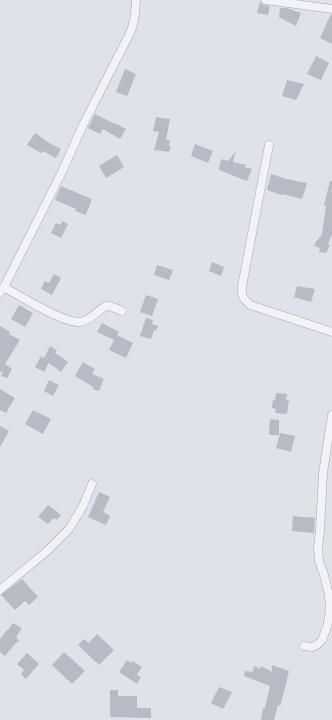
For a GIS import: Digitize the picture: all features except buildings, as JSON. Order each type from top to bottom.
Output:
[{"type":"street","points":[[122,311],[106,306],[93,317],[81,323],[71,322],[2,290],[130,33],[135,18],[136,0]]},
{"type":"street","points":[[266,0],[332,9]]},
{"type":"street","points":[[269,145],[241,295],[250,305],[332,332]]},
{"type":"street","points":[[304,646],[317,646],[322,640],[327,627],[330,611],[329,595],[319,561],[318,547],[323,473],[332,415]]},
{"type":"street","points":[[0,590],[47,551],[69,528],[83,506],[92,484]]}]
